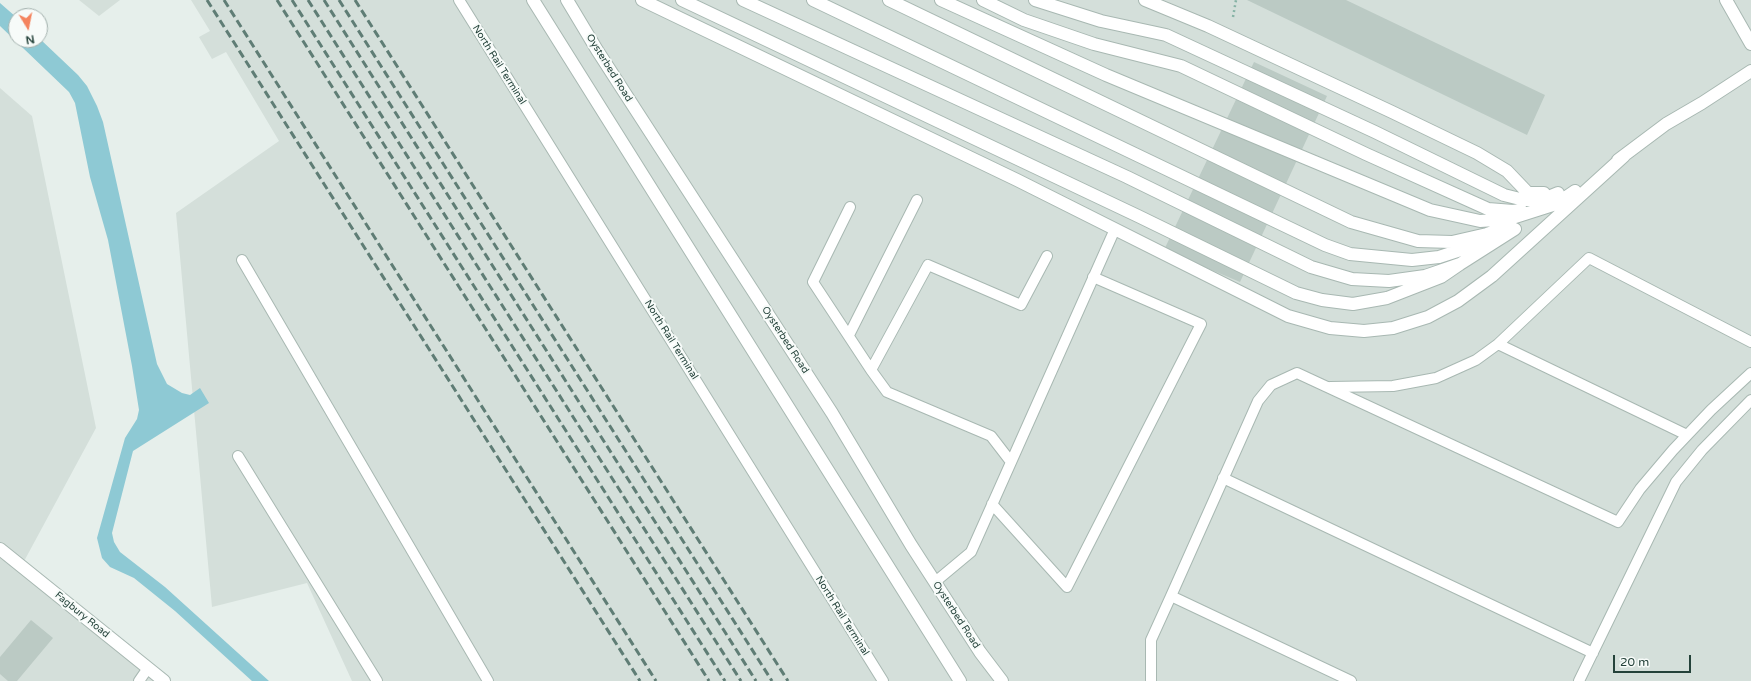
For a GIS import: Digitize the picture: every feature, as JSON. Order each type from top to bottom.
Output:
[{"type":"street","points":[[533,0],[960,681]]},
{"type":"street","name":"Oysterbed Road","points":[[567,0],[597,50],[832,413],[935,582],[980,652],[1002,681]]},
{"type":"street","points":[[642,0],[1115,229],[1288,316],[1330,328],[1364,331],[1393,328],[1428,317],[1458,301],[1492,276],[1624,156]]},
{"type":"street","points":[[682,0],[1132,213],[1296,293],[1322,300],[1353,304],[1387,298],[1441,278],[1515,229],[1557,198]]},
{"type":"street","points":[[743,0],[1128,177],[1311,267],[1352,279],[1389,281],[1425,276],[1460,264]]},
{"type":"street","points":[[813,0],[1325,245],[1350,254],[1412,260],[1439,257],[1476,246],[1515,229]]},
{"type":"street","points":[[889,0],[1351,222],[1418,241],[1452,242],[1487,234],[1515,224],[1557,198],[1589,181],[1666,124],[1702,103],[1751,71]]},
{"type":"street","points":[[941,0],[1092,68],[1430,210],[1480,220],[1509,219],[1557,198]]},
{"type":"street","points":[[983,0],[1024,20],[1094,44],[1181,66],[1366,154],[1488,209],[1513,211],[1537,206],[1589,181]]},
{"type":"street","points":[[1035,0],[1101,21],[1166,35],[1375,132],[1504,195],[1524,200],[1557,198]]},
{"type":"street","points":[[1145,0],[1214,28],[1477,153],[1507,171],[1528,192],[1557,198]]},
{"type":"street","points":[[1726,0],[1751,44]]},
{"type":"street","name":"Fagbury Road","points":[[0,550],[164,681]]},
{"type":"lane","name":"North Rail Terminal","points":[[458,0],[883,681]]},
{"type":"lane","points":[[848,335],[917,200]]},
{"type":"lane","points":[[850,207],[813,282],[887,392],[991,436],[1011,462]]},
{"type":"lane","points":[[935,582],[971,552],[1115,229]]},
{"type":"lane","points":[[871,370],[928,265],[1021,304],[1047,256]]},
{"type":"lane","points":[[1326,387],[1393,386],[1436,378],[1476,360],[1498,344],[1589,258],[1751,342]]},
{"type":"lane","points":[[242,260],[488,681]]},
{"type":"lane","points":[[992,504],[1067,587],[1201,324],[1093,277]]},
{"type":"lane","points":[[1498,344],[1687,435]]},
{"type":"lane","points":[[1151,681],[1151,640],[1258,401],[1272,385],[1297,373],[1618,522],[1640,489],[1687,435],[1711,410],[1751,373]]},
{"type":"lane","points":[[1579,681],[1676,482],[1702,450],[1751,400]]},
{"type":"lane","points":[[238,456],[377,681]]},
{"type":"lane","points":[[1223,478],[1593,653]]},
{"type":"lane","points":[[1171,596],[1351,681]]},
{"type":"lane","points":[[139,681],[148,668]]},
{"type":"shaded area","points":[[79,0],[120,0],[99,16]]},
{"type":"shaded area","points":[[191,0],[1751,0],[1751,681],[352,681],[307,583],[212,607],[176,213],[279,141],[226,52],[212,59],[199,37],[210,31]]},
{"type":"shaded area","points":[[0,88],[32,116],[96,428],[22,565],[164,681],[0,681]]},
{"type":"water","points":[[0,3],[8,10],[8,34],[0,26]]},
{"type":"water","points":[[48,47],[78,75],[87,86],[103,122],[157,364],[167,384],[182,393],[190,395],[200,388],[209,403],[133,451],[112,533],[114,542],[120,552],[165,587],[269,681],[252,681],[175,611],[134,578],[110,567],[102,558],[97,538],[125,438],[137,419],[139,410],[108,240],[90,177],[75,103],[69,92],[23,48],[48,48]]},
{"type":"building","points":[[1247,0],[1346,0],[1545,95],[1527,135]]},
{"type":"building","points":[[1254,62],[1327,96],[1240,282],[1164,250]]},
{"type":"building","points":[[31,620],[53,638],[17,681],[8,681],[0,674],[0,657]]},
{"type":"railway","points":[[207,0],[640,681]]},
{"type":"railway","points":[[224,0],[656,681]]},
{"type":"railway","points":[[277,0],[709,681]]},
{"type":"railway","points":[[292,0],[725,681]]},
{"type":"railway","points":[[308,0],[741,681]]},
{"type":"railway","points":[[324,0],[756,681]]},
{"type":"railway","points":[[339,0],[772,681]]},
{"type":"railway","points":[[355,0],[788,681]]}]
